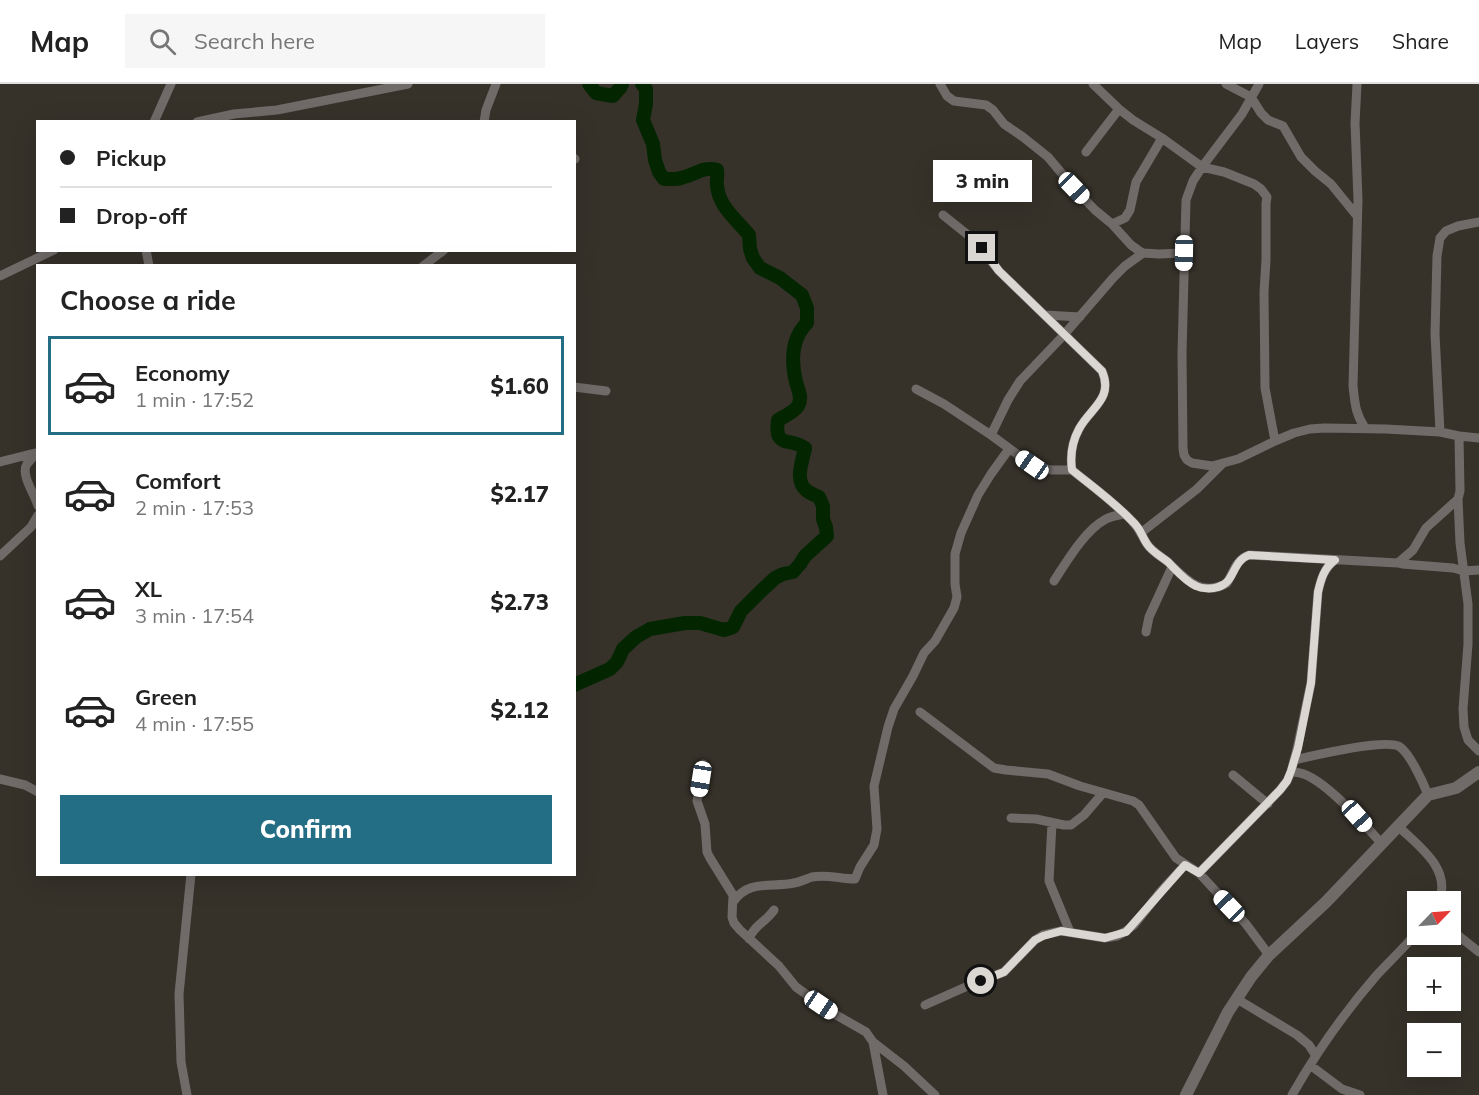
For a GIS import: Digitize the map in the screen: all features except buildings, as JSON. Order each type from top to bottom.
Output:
[{"type":"street","points":[[155,120],[171,84]]},
{"type":"street","points":[[206,120],[234,114],[278,110],[408,84]]},
{"type":"street","points":[[484,120],[496,84]]},
{"type":"street","points":[[940,84],[950,99],[986,105],[993,110],[1004,124],[1048,157],[1074,188],[1131,245],[1143,253],[1184,253]]},
{"type":"street","points":[[1093,84],[1133,120],[1202,166],[1254,184],[1267,196],[1264,292],[1265,388],[1275,441]]},
{"type":"street","points":[[1226,84],[1251,97],[1268,120],[1283,126],[1301,157],[1331,184],[1357,216]]},
{"type":"street","points":[[1259,84],[1242,114],[1202,166],[1186,200],[1182,353],[1184,455],[1187,460],[1212,466],[1238,459],[1294,433],[1310,429],[1365,428],[1440,432],[1479,438]]},
{"type":"street","points":[[1357,84],[1355,123],[1358,200],[1353,386],[1356,409],[1365,428]]},
{"type":"street","points":[[1086,152],[1119,109]]},
{"type":"street","points":[[1112,224],[1125,218],[1130,210],[1136,182],[1162,138]]},
{"type":"street","points":[[943,216],[973,239],[999,271],[1102,371],[1106,381],[1105,392],[1080,428],[1073,444],[1072,470]]},
{"type":"street","points":[[1440,432],[1435,334],[1437,256],[1440,238],[1446,231],[1458,226],[1479,222]]},
{"type":"street","points":[[0,276],[50,252]]},
{"type":"street","points":[[991,435],[1020,381],[1065,334],[1113,278],[1143,253]]},
{"type":"street","points":[[1045,315],[1080,317]]},
{"type":"street","points":[[576,387],[606,391]]},
{"type":"street","points":[[916,389],[944,404],[1036,467],[1072,470],[1125,514],[1142,532],[1147,544],[1197,587],[1218,587],[1227,583],[1242,557],[1249,555],[1398,563],[1464,571],[1479,570]]},
{"type":"street","points":[[1459,436],[1460,543],[1468,604],[1464,727],[1468,740],[1479,751]]},
{"type":"street","points":[[733,902],[744,890],[759,885],[795,883],[812,877],[826,876],[855,879],[874,844],[877,829],[874,786],[894,709],[924,653],[935,641],[954,608],[957,597],[955,554],[961,533],[978,495],[1009,449]]},
{"type":"street","points":[[0,462],[36,453]]},
{"type":"street","points":[[36,454],[25,470],[36,498]]},
{"type":"street","points":[[1142,532],[1197,489],[1223,463]]},
{"type":"street","points":[[1398,563],[1413,550],[1426,528],[1458,499]]},
{"type":"street","points":[[1054,581],[1098,525],[1113,516],[1125,514]]},
{"type":"street","points":[[0,556],[31,527],[36,518]]},
{"type":"street","points":[[1199,873],[1268,804],[1287,781],[1291,772],[1311,683],[1318,592],[1327,566],[1335,560]]},
{"type":"street","points":[[1146,632],[1149,617],[1172,567]]},
{"type":"street","points":[[920,712],[994,768],[1048,774],[1133,801],[1139,806],[1169,851],[1185,865],[1199,873],[1245,924],[1269,956]]},
{"type":"street","points":[[1294,760],[1361,747],[1392,744],[1398,746],[1413,764],[1428,795]]},
{"type":"street","points":[[703,764],[696,801],[705,824],[710,858],[733,895],[732,920],[749,939],[780,966],[796,987],[831,1012],[866,1032],[873,1042],[904,1066],[935,1095]]},
{"type":"street","points":[[1291,772],[1301,773],[1316,780],[1357,816],[1382,844]]},
{"type":"street","points":[[1186,1095],[1228,1012],[1251,977],[1269,956],[1326,902],[1428,795],[1456,788],[1479,772]]},
{"type":"street","points":[[1233,775],[1268,804]]},
{"type":"street","points":[[0,779],[25,785],[36,791]]},
{"type":"street","points":[[1011,818],[1036,819],[1071,825],[1084,815],[1103,793]]},
{"type":"street","points":[[1053,823],[1049,881],[1070,932]]},
{"type":"street","points":[[1398,826],[1435,863],[1442,879],[1441,891]]},
{"type":"street","points":[[925,1005],[1004,972],[1035,940],[1043,936],[1061,931],[1105,938],[1126,932],[1185,865]]},
{"type":"street","points":[[187,1095],[181,1062],[178,994],[191,876]]},
{"type":"street","points":[[749,939],[754,929],[774,910]]},
{"type":"street","points":[[1461,938],[1479,952]]},
{"type":"street","points":[[1294,1094],[1331,1034],[1376,976],[1407,943]]},
{"type":"street","points":[[1237,999],[1297,1035],[1309,1045],[1313,1061],[1334,1084],[1360,1095]]},
{"type":"street","points":[[873,1042],[883,1095]]},
{"type":"waterway","points":[[589,84],[596,93],[613,96],[622,84]]},
{"type":"waterway","points":[[576,684],[610,669],[617,662],[623,649],[636,637],[650,629],[685,623],[700,623],[724,630],[733,627],[741,611],[761,591],[775,578],[793,572],[805,556],[827,536],[823,506],[819,497],[806,490],[800,481],[805,448],[781,439],[777,429],[778,420],[794,410],[800,400],[793,358],[795,343],[807,323],[807,308],[802,295],[780,278],[760,268],[753,258],[749,235],[729,212],[718,193],[717,170],[704,170],[679,179],[664,179],[659,172],[653,144],[643,120],[646,89],[642,84]]},
{"type":"route","points":[[981,981],[1004,972],[1035,940],[1043,936],[1061,931],[1105,938],[1126,932],[1185,865],[1199,873],[1280,790],[1291,771],[1308,702],[1321,579],[1327,566],[1335,560],[1249,555],[1242,557],[1227,583],[1218,587],[1205,588],[1197,587],[1188,581],[1153,551],[1142,532],[1130,518],[1072,470],[1073,444],[1080,428],[1105,392],[1106,381],[1102,371],[999,271],[982,248]]}]
